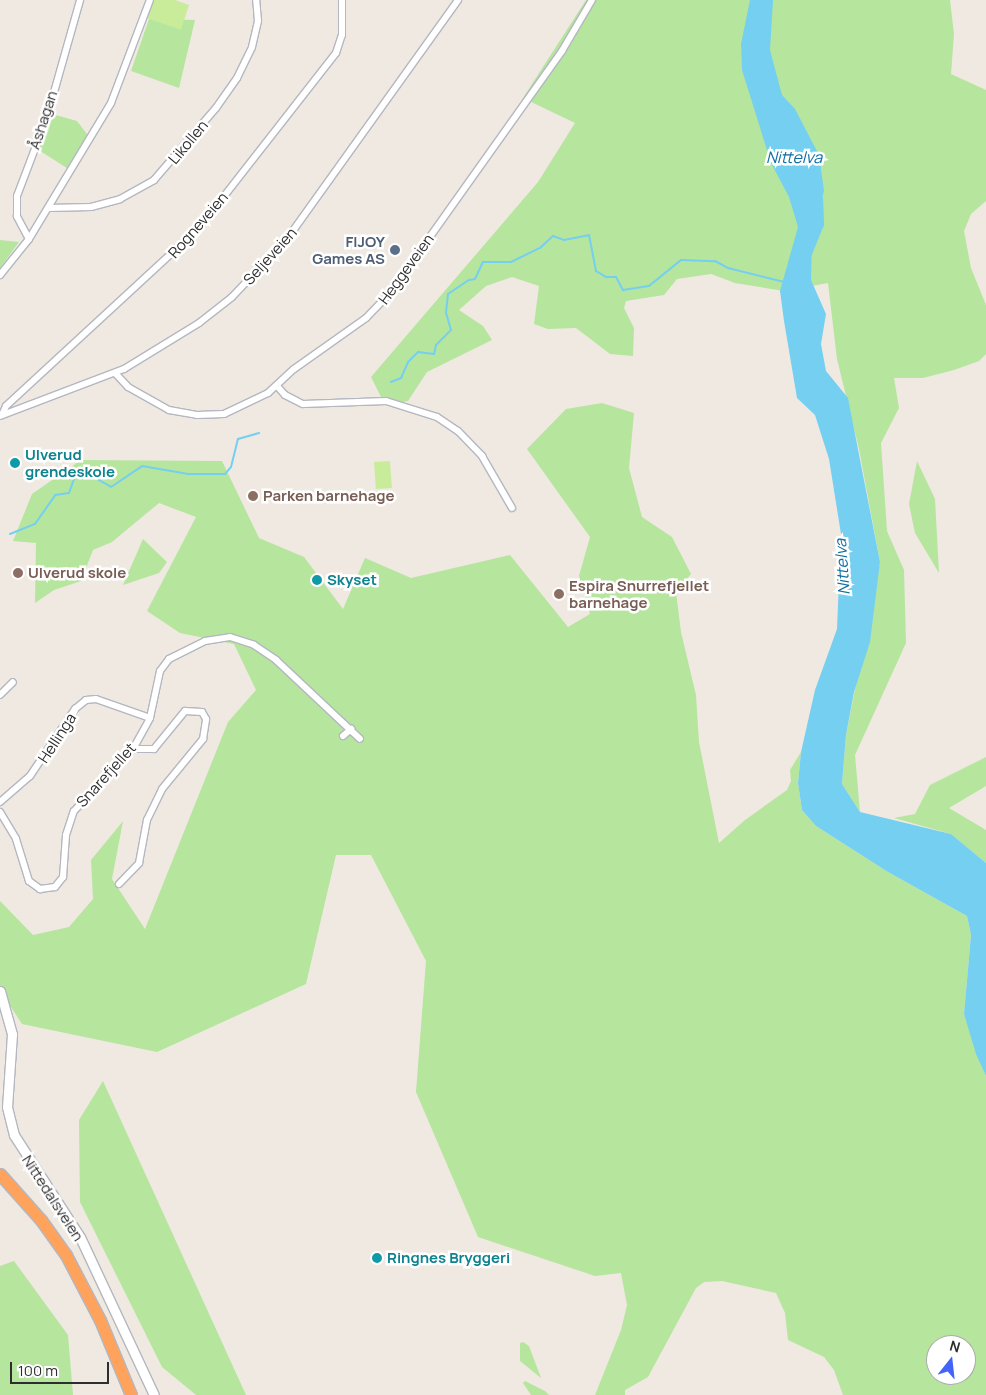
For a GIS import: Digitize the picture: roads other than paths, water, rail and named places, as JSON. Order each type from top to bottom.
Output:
[{"type":"highway","points":[[0,1174],[41,1220],[66,1256],[100,1320],[131,1395]]},
{"type":"main road","name":"Nittedalsveien","points":[[0,991],[12,1034],[7,1107],[14,1135],[80,1237],[154,1395]]},
{"type":"street","name":"Åshagan","points":[[29,239],[17,216],[18,196],[47,116],[80,0]]},
{"type":"street","points":[[0,275],[29,239],[111,103],[150,0]]},
{"type":"street","name":"Likollen","points":[[48,208],[91,207],[120,199],[154,180],[216,108],[237,78],[252,47],[258,21],[256,0]]},
{"type":"street","name":"Rogneveien","points":[[1,415],[6,406],[200,227],[336,53],[342,35],[342,0]]},
{"type":"street","name":"Seljeveien","points":[[1,415],[116,374],[199,323],[237,292],[278,250],[458,0]]},
{"type":"street","name":"Heggeveien","points":[[116,374],[128,387],[156,405],[197,415],[234,411],[277,386],[294,369],[366,318],[385,300],[562,51],[592,0]]},
{"type":"street","points":[[277,386],[291,399],[306,405],[386,401],[437,417],[458,431],[482,456],[512,508]]},
{"type":"street","name":"Snarefjellet","points":[[0,812],[16,839],[28,882],[40,889],[52,888],[63,877],[66,835],[74,810],[133,749],[150,718],[160,672],[169,660],[205,641],[230,637],[254,645],[276,660],[360,739]]},
{"type":"street","points":[[0,695],[13,682]]},
{"type":"street","name":"Hellinga","points":[[0,802],[35,771],[82,702],[93,698],[150,718]]},
{"type":"street","points":[[119,884],[139,863],[147,820],[162,789],[203,739],[206,719],[202,712],[184,711],[154,749],[133,749]]},
{"type":"street","points":[[343,736],[350,729]]},
{"type":"water","points":[[750,0],[773,0],[770,50],[782,95],[795,109],[819,155],[824,191],[812,234],[811,280],[826,314],[821,344],[826,371],[848,398],[880,562],[870,642],[854,692],[846,735],[842,784],[860,812],[951,834],[986,863],[986,1076],[976,1054],[964,1014],[971,935],[967,916],[888,872],[816,826],[802,810],[798,783],[801,752],[815,690],[837,629],[841,534],[829,459],[815,415],[797,398],[780,291],[798,227],[789,197],[771,163],[742,70],[741,44]]},
{"type":"waterway","name":"Nittelva","points":[[806,253],[818,224],[817,199]]},
{"type":"waterway","points":[[391,382],[401,378],[408,362],[418,352],[434,354],[436,345],[451,330],[446,313],[448,294],[469,280],[475,279],[483,262],[511,262],[540,248],[553,236],[564,240],[589,235],[596,271],[606,277],[616,277],[623,290],[649,286],[681,260],[715,261],[728,268],[784,282]]},
{"type":"waterway","points":[[10,534],[35,524],[55,495],[69,493],[74,479],[80,474],[88,474],[111,487],[142,466],[188,474],[225,474],[231,467],[238,439],[259,433]]},
{"type":"place","name":"FIJOY Games AS","points":[[395,250]]},
{"type":"place","name":"Ulverud grendeskole","points":[[15,463]]},
{"type":"place","name":"Parken barnehage","points":[[253,496]]},
{"type":"place","name":"Ulverud skole","points":[[18,573]]},
{"type":"place","name":"Skyset","points":[[317,580]]},
{"type":"place","name":"Espira Snurrefjellet barnehage","points":[[559,594]]},
{"type":"place","name":"Ringnes Bryggeri","points":[[377,1258]]}]
